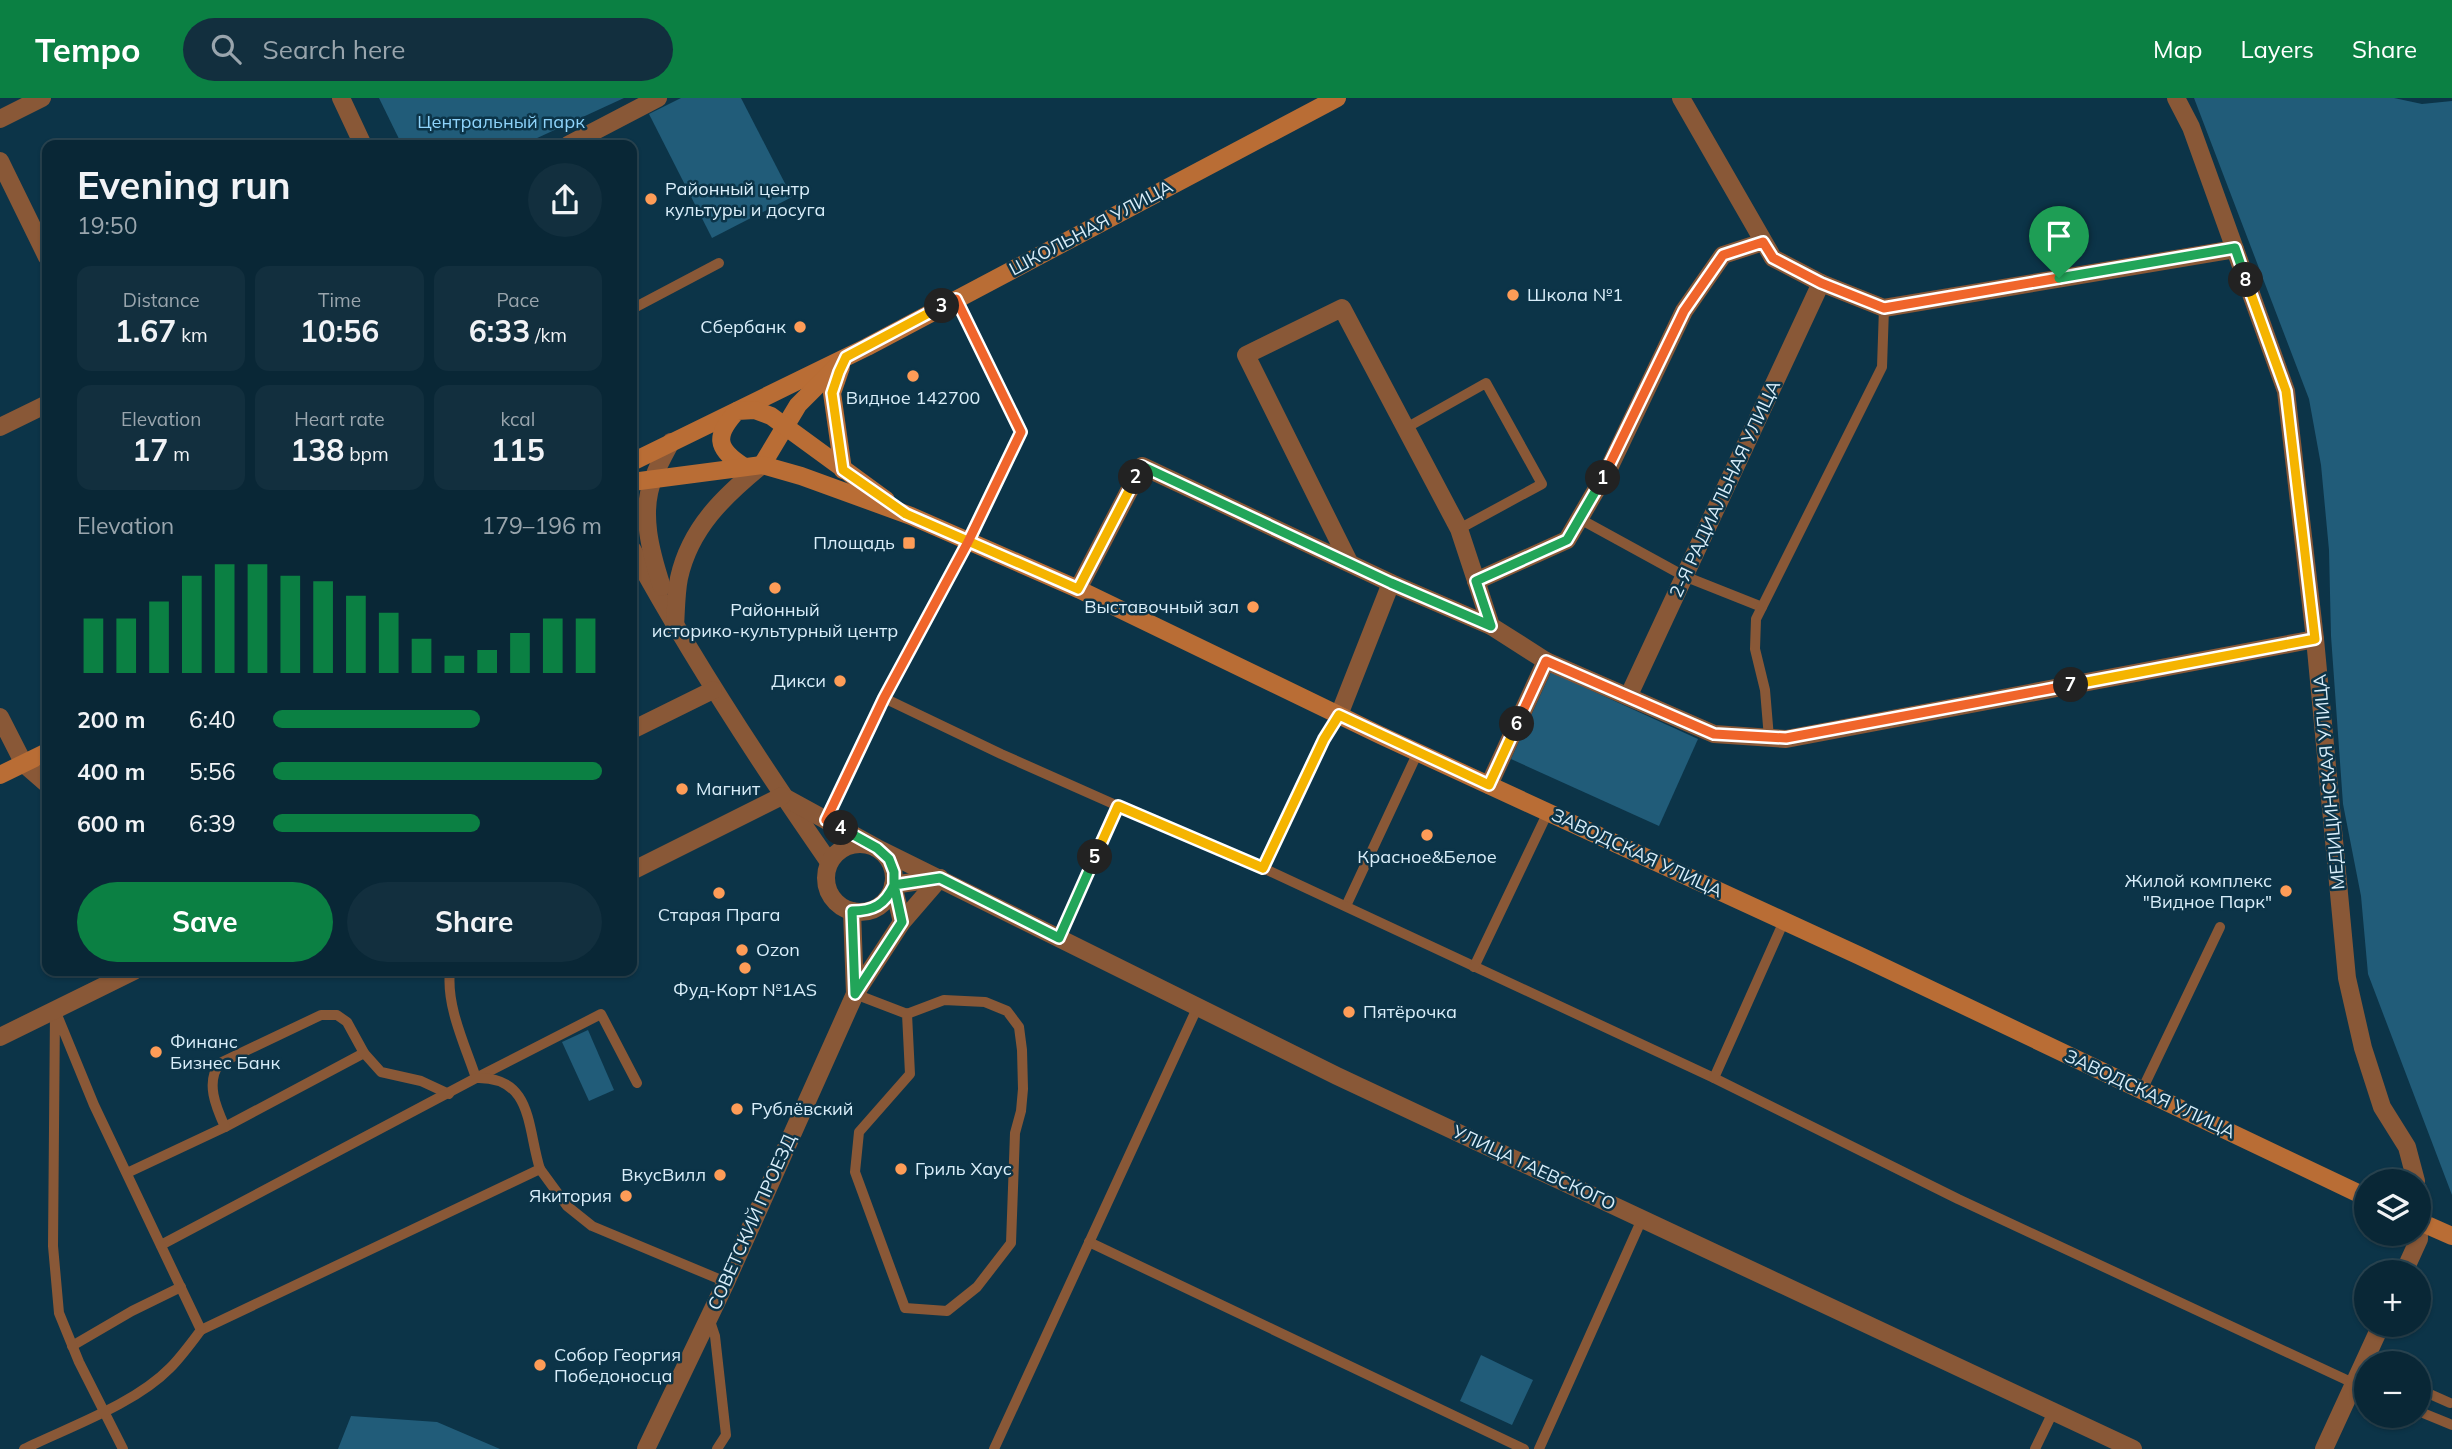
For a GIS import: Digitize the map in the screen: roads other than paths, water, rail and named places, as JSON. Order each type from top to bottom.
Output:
[{"type":"street","points":[[0,119],[42,98]]},
{"type":"street","points":[[341,98],[361,140]]},
{"type":"street","points":[[578,140],[658,98]]},
{"type":"street","name":"ШКОЛЬНАЯ УЛИЦА","points":[[637,459],[846,357],[1337,98]]},
{"type":"street","points":[[1681,98],[1773,258],[1821,283],[1884,308],[2235,248]]},
{"type":"street","name":"МЕДИЦИНСКАЯ УЛИЦА","points":[[2176,98],[2191,127],[2286,391],[2315,639],[2347,978],[2363,1048],[2382,1107],[2407,1147],[2413,1169]]},
{"type":"street","points":[[0,161],[42,247]]},
{"type":"street","points":[[1476,581],[1567,540],[1609,468],[1684,311],[1723,255],[1763,242]]},
{"type":"street","name":"2-Я РАДИАЛЬНАЯ УЛИЦА","points":[[1629,695],[1821,283]]},
{"type":"street","points":[[1349,562],[1246,355],[1342,308],[1459,529],[1491,626]]},
{"type":"street","points":[[675,627],[680,577],[695,536],[725,496],[779,439],[783,427],[798,405],[846,357]]},
{"type":"street","points":[[843,470],[832,393],[846,357]]},
{"type":"street","points":[[0,427],[42,406]]},
{"type":"street","points":[[755,410],[771,416],[906,514],[801,476],[752,465],[726,455],[720,439],[725,424],[737,411],[755,410]]},
{"type":"street","points":[[671,442],[652,479],[647,510],[649,548],[675,627]]},
{"type":"street","points":[[637,481],[752,465]]},
{"type":"street","points":[[1078,589],[1142,466],[1391,583],[1491,626],[1546,661],[1714,734],[1786,738],[2315,639]]},
{"type":"street","name":"ЗАВОДСКАЯ УЛИЦА","points":[[906,514],[1078,589],[1339,715],[1784,921],[2354,1190]]},
{"type":"street","points":[[637,558],[675,627]]},
{"type":"street","points":[[1339,715],[1391,583]]},
{"type":"street","name":"УЛИЦА ГАЕВСКОГО","points":[[675,627],[782,796],[829,862]]},
{"type":"street","points":[[1489,785],[1546,661]]},
{"type":"street","points":[[637,728],[713,690]]},
{"type":"street","points":[[0,717],[23,764],[42,779]]},
{"type":"street","points":[[0,775],[42,754]]},
{"type":"street","points":[[637,868],[782,796]]},
{"type":"street","name":"УЛИЦА ГАЕВСКОГО","points":[[782,796],[877,848],[1337,1076],[2133,1449]]},
{"type":"street","points":[[902,922],[894,885],[894,872],[889,859],[877,848],[864,843],[841,848],[829,862],[825,881],[829,894],[840,906],[852,911],[868,911],[882,904],[894,885],[940,878]]},
{"type":"street","name":"СОВЕТСКИЙ ПРОЕЗД","points":[[646,1449],[726,1282],[855,994],[902,922],[940,878]]},
{"type":"street","name":"СОВЕТСКИЙ ПРОЕЗД","points":[[852,911],[855,994]]},
{"type":"street","points":[[0,1037],[120,976]]},
{"type":"street","points":[[2431,1226],[2452,1236]]},
{"type":"street","points":[[2324,1449],[2354,1397]]},
{"type":"lane","points":[[637,306],[719,263]]},
{"type":"lane","points":[[826,820],[884,698],[968,542],[1021,432],[956,299]]},
{"type":"lane","points":[[1769,738],[1765,690],[1755,649],[1756,619],[1882,367],[1884,308]]},
{"type":"lane","points":[[1406,428],[1486,383],[1542,484],[1459,529]]},
{"type":"lane","points":[[1580,519],[1684,576],[1762,607]]},
{"type":"lane","points":[[884,698],[1001,754],[1346,906],[1714,1079],[1958,1199],[2354,1384]]},
{"type":"lane","points":[[1263,868],[1324,739],[1339,715]]},
{"type":"lane","points":[[1346,906],[1418,752]]},
{"type":"lane","points":[[1059,938],[1118,806]]},
{"type":"lane","points":[[1474,967],[1548,812]]},
{"type":"lane","points":[[1714,1079],[1784,921]]},
{"type":"lane","points":[[2142,1090],[2220,927]]},
{"type":"lane","points":[[449,976],[448,986],[452,1002],[476,1079]]},
{"type":"lane","points":[[855,994],[907,1014],[944,1000],[985,1002],[1007,1011],[1018,1027],[1022,1050],[1023,1089],[1015,1133],[1011,1243],[977,1287],[947,1311],[905,1308],[855,1172],[859,1132],[910,1074],[907,1014]]},
{"type":"lane","points":[[994,1449],[1198,1006]]},
{"type":"lane","points":[[55,1010],[94,1105],[201,1330]]},
{"type":"lane","points":[[55,1010],[53,1246],[60,1313],[72,1346],[123,1449]]},
{"type":"lane","points":[[161,1245],[601,1014],[636,1083]]},
{"type":"lane","points":[[225,1127],[212,1087],[213,1071],[220,1063],[321,1015],[337,1015],[346,1022],[364,1053],[382,1072],[421,1081],[449,1094]]},
{"type":"lane","points":[[127,1173],[225,1127],[364,1053]]},
{"type":"lane","points":[[476,1079],[494,1078],[510,1085],[521,1101],[534,1134],[534,1149],[540,1169],[567,1206],[592,1226],[726,1282]]},
{"type":"lane","points":[[24,1449],[104,1411],[154,1382],[172,1367],[201,1330],[540,1169]]},
{"type":"lane","points":[[1539,1449],[1642,1219]]},
{"type":"lane","points":[[1090,1242],[1524,1449]]},
{"type":"lane","points":[[72,1346],[132,1311],[181,1287]]},
{"type":"lane","points":[[709,1318],[715,1336],[726,1434],[717,1449]]},
{"type":"lane","points":[[2431,1395],[2450,1403]]},
{"type":"lane","points":[[2035,1449],[2053,1412]]},
{"type":"lane","points":[[2431,1416],[2452,1425]]},
{"type":"place","name":"Районный центр культуры и досуга","points":[[651,199]]},
{"type":"place","name":"Школа №1","points":[[1513,295]]},
{"type":"place","name":"Сбербанк","points":[[800,327]]},
{"type":"place","name":"Видное 142700","points":[[913,376]]},
{"type":"place","name":"Площадь","points":[[909,543]]},
{"type":"place","name":"Районный историко-культурный центр","points":[[775,588]]},
{"type":"place","name":"Выставочный зал","points":[[1253,607]]},
{"type":"place","name":"Дикси","points":[[840,681]]},
{"type":"place","name":"Магнит","points":[[682,789]]},
{"type":"place","name":"Красное&Белое","points":[[1427,835]]},
{"type":"place","name":"Жилой комплекс \"Видное Парк\"","points":[[2286,891]]},
{"type":"place","name":"Старая Прага","points":[[719,893]]},
{"type":"place","name":"Ozon","points":[[742,950]]},
{"type":"place","name":"Фуд-Корт №1AS","points":[[745,968]]},
{"type":"place","name":"Пятёрочка","points":[[1349,1012]]},
{"type":"place","name":"Финанс Бизнес Банк","points":[[156,1052]]},
{"type":"place","name":"Рублёвский","points":[[737,1109]]},
{"type":"place","name":"Гриль Хаус","points":[[901,1169]]},
{"type":"place","name":"ВкусВилл","points":[[720,1175]]},
{"type":"place","name":"Якитория","points":[[626,1196]]},
{"type":"place","name":"Собор Георгия Победоносца","points":[[540,1365]]},
{"type":"park label","name":"Центральный парк","points":[[501,122]]}]
